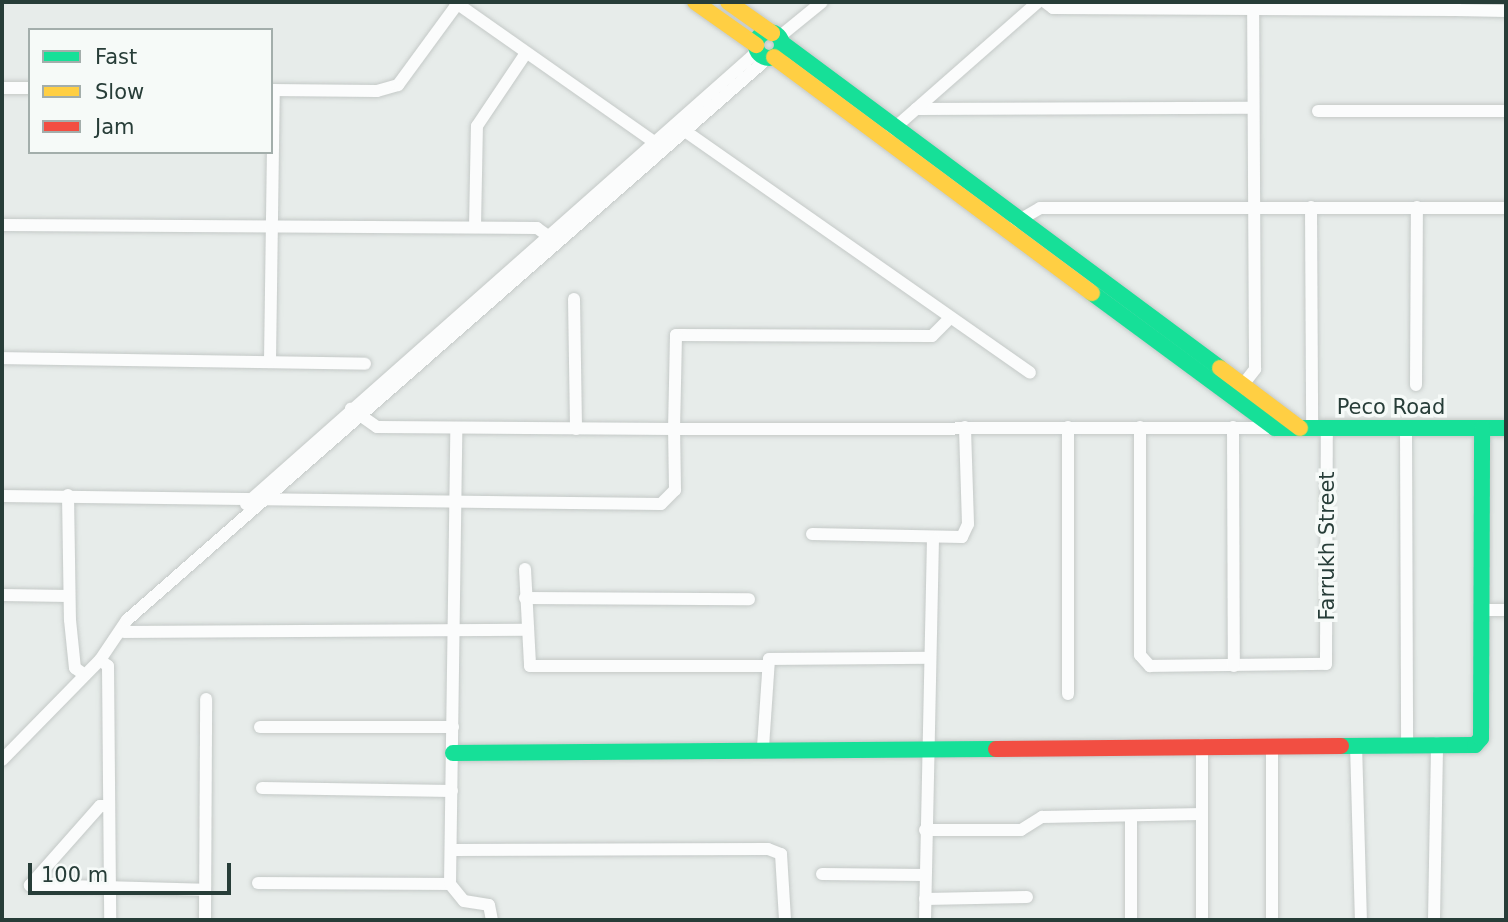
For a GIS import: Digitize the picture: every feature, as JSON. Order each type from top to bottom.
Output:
[{"type":"street","points":[[695,2],[895,127],[1014,224],[1238,390],[1275,428]]},
{"type":"street","points":[[728,2],[770,47],[883,138],[1014,224]]},
{"type":"street","points":[[2,760],[100,660],[124,632],[127,620],[243,514],[264,500],[361,420],[557,245],[660,146],[822,2]]},
{"type":"street","points":[[883,138],[1038,2]]},
{"type":"street","points":[[1045,2],[1053,8],[1254,10],[1455,6],[1506,11]]},
{"type":"street","points":[[273,90],[377,91],[398,85],[457,3],[660,146]]},
{"type":"street","points":[[1238,390],[1255,369],[1254,10]]},
{"type":"street","points":[[243,514],[247,500],[546,234],[660,146],[685,131],[770,47]]},
{"type":"street","points":[[475,227],[477,127],[526,53]]},
{"type":"street","points":[[2,88],[28,88]]},
{"type":"street","points":[[916,109],[1253,108]]},
{"type":"street","points":[[1318,111],[1506,111]]},
{"type":"street","points":[[685,131],[949,319],[1030,373]]},
{"type":"street","points":[[270,360],[272,154]]},
{"type":"street","name":"Farrukh Street","points":[[1234,666],[1326,664],[1313,428],[1311,207]]},
{"type":"street","points":[[1416,385],[1417,207]]},
{"type":"street","points":[[1014,224],[1040,208],[1506,208]]},
{"type":"street","points":[[2,225],[272,224],[537,228],[557,245]]},
{"type":"street","points":[[574,299],[576,429]]},
{"type":"street","points":[[2,496],[661,503],[675,490],[676,335],[932,336],[949,319]]},
{"type":"street","points":[[2,358],[270,360],[365,364]]},
{"type":"street","points":[[1238,390],[1313,428]]},
{"type":"street","points":[[351,410],[361,420],[377,426],[456,429],[1275,428]]},
{"type":"street","points":[[812,534],[933,538],[967,533],[965,427]]},
{"type":"street","points":[[1068,694],[1069,427]]},
{"type":"street","points":[[1140,427],[1141,662],[1234,666],[1233,427]]},
{"type":"street","name":"Peco Road","points":[[1275,428],[1506,428]]},
{"type":"street","points":[[1406,428],[1407,744]]},
{"type":"street","points":[[453,753],[1437,743],[1475,745],[1481,738],[1482,428]]},
{"type":"street","points":[[456,429],[450,884],[464,901],[489,905],[492,920]]},
{"type":"street","points":[[68,495],[69,596],[75,668],[85,676]]},
{"type":"street","points":[[925,920],[925,750],[933,538]]},
{"type":"street","points":[[525,569],[525,630],[530,666],[766,666]]},
{"type":"street","points":[[2,594],[69,596]]},
{"type":"street","points":[[525,598],[749,599]]},
{"type":"street","points":[[1481,610],[1506,610]]},
{"type":"street","points":[[124,632],[525,630]]},
{"type":"street","points":[[763,747],[766,666],[774,657],[928,658]]},
{"type":"street","points":[[100,660],[108,666],[110,920]]},
{"type":"street","points":[[205,920],[206,699]]},
{"type":"street","points":[[260,727],[453,727]]},
{"type":"street","points":[[1434,920],[1437,743]]},
{"type":"street","points":[[1356,744],[1361,920]]},
{"type":"street","points":[[1272,745],[1272,920]]},
{"type":"street","points":[[1202,746],[1202,920]]},
{"type":"street","points":[[262,788],[452,791]]},
{"type":"street","points":[[108,806],[100,806],[30,886],[204,890]]},
{"type":"street","points":[[925,831],[1021,830],[1042,817],[1202,814]]},
{"type":"street","points":[[1131,816],[1131,920]]},
{"type":"street","points":[[451,850],[768,849],[781,854],[785,920]]},
{"type":"street","points":[[822,874],[925,875]]},
{"type":"street","points":[[258,883],[450,884]]},
{"type":"street","points":[[925,899],[1027,897]]},
{"type":"traffic: fast","points":[[769,32],[778,36],[782,45],[778,54],[769,58],[760,54],[756,45],[760,36],[769,32]]},
{"type":"traffic: fast","points":[[782,43],[1220,368]]},
{"type":"traffic: fast","points":[[1092,293],[1275,428],[1506,428]]},
{"type":"traffic: fast","points":[[1341,746],[1475,745],[1481,738],[1482,428]]},
{"type":"traffic: fast","points":[[453,753],[996,749]]},
{"type":"traffic: slow","points":[[695,2],[756,45]]},
{"type":"traffic: slow","points":[[728,2],[772,33]]},
{"type":"traffic: slow","points":[[774,57],[1092,293]]},
{"type":"traffic: slow","points":[[1220,368],[1300,428]]},
{"type":"traffic: jam","points":[[996,749],[1341,746]]}]
